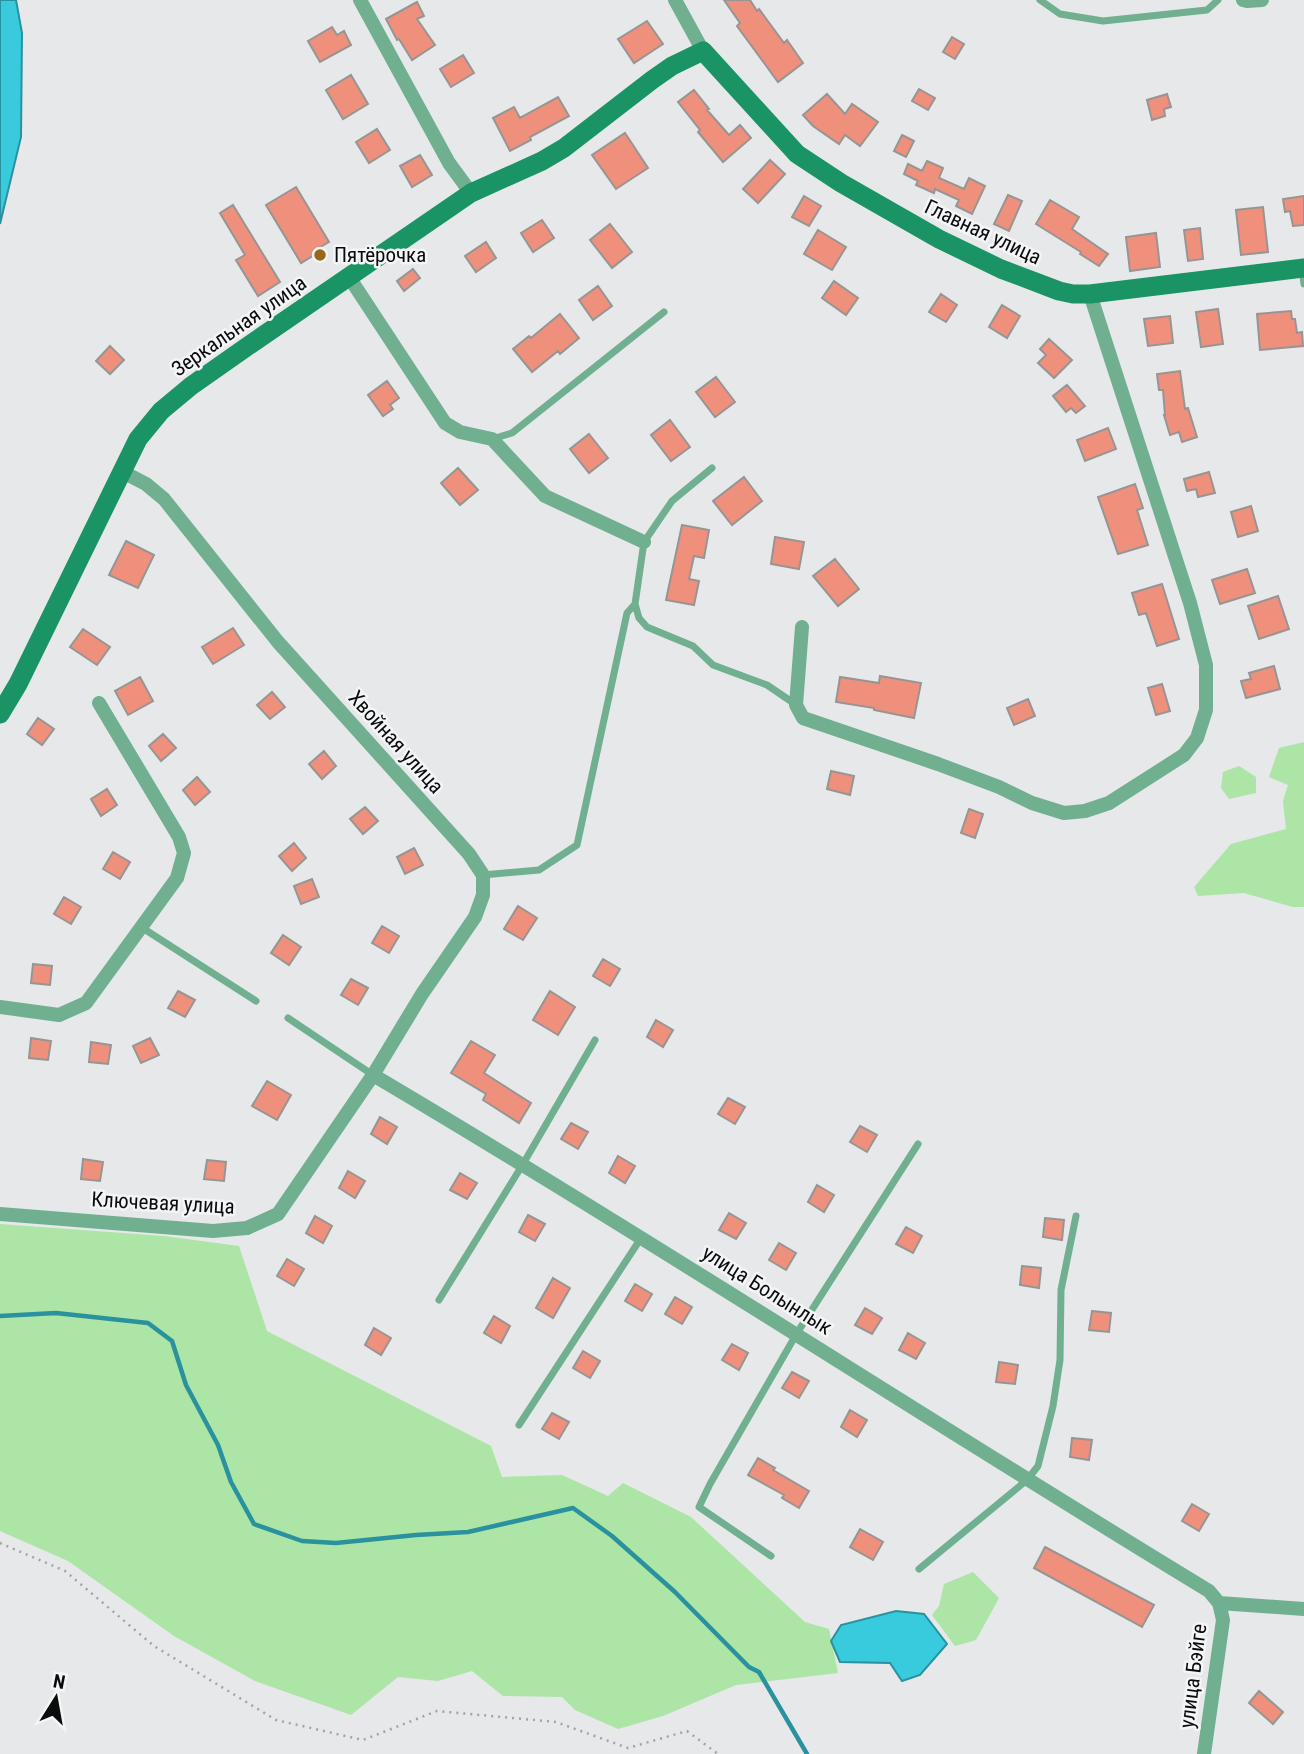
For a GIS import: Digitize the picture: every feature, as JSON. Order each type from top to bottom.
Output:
[{"type":"street","points":[[360,0],[449,163],[471,193]]},
{"type":"street","points":[[675,0],[703,51]]},
{"type":"street","points":[[1243,0],[1262,0]]},
{"type":"street","name":"Зеркальная улица","points":[[0,714],[18,684],[138,439],[161,411],[225,362],[471,193],[542,161],[564,148],[672,66],[703,51]]},
{"type":"street","name":"Главная улица","points":[[703,51],[797,154],[841,183],[939,239],[1001,269],[1059,291],[1090,294],[1303,274]]},
{"type":"street","points":[[349,276],[445,423],[460,432],[492,439],[545,496],[644,542]]},
{"type":"street","points":[[802,627],[796,705],[803,718],[938,764],[999,787],[1032,803],[1064,813],[1085,811],[1109,803],[1184,755],[1197,738],[1206,710],[1206,665],[1190,603],[1090,294]]},
{"type":"street","name":"Хвойная улица","points":[[121,471],[146,484],[164,499],[278,642],[469,855],[482,875]]},
{"type":"street","points":[[0,1007],[59,1015],[86,1003],[177,878],[184,853],[179,837],[99,703]]},
{"type":"street","points":[[373,1074],[422,994],[475,917],[483,895],[482,875]]},
{"type":"street","name":"улица Болынлык","points":[[373,1074],[523,1164],[1209,1591],[1219,1603]]},
{"type":"street","name":"Ключевая улица","points":[[0,1214],[213,1231],[247,1228],[278,1214],[373,1074]]},
{"type":"street","points":[[1219,1603],[1304,1609]]},
{"type":"street","name":"улица Бэйге","points":[[1204,1754],[1223,1620],[1219,1603]]},
{"type":"lane","points":[[1040,0],[1060,14],[1103,21],[1207,9],[1218,0]]},
{"type":"lane","points":[[492,439],[512,433],[664,312]]},
{"type":"lane","points":[[712,468],[672,501],[644,542],[635,604],[639,618],[647,627],[693,646],[713,665],[767,685],[796,705]]},
{"type":"lane","points":[[482,875],[539,870],[577,845],[627,613],[635,604]]},
{"type":"lane","points":[[141,927],[256,1001]]},
{"type":"lane","name":"улица Болынлык","points":[[288,1018],[373,1074]]},
{"type":"lane","points":[[439,1300],[595,1040]]},
{"type":"lane","points":[[771,1556],[699,1507],[797,1334],[918,1144]]},
{"type":"lane","points":[[919,1569],[1027,1480],[1038,1466],[1054,1406],[1060,1360],[1061,1290],[1076,1216]]},
{"type":"lane","points":[[519,1425],[641,1237]]},
{"type":"path","points":[[0,1543],[65,1571],[154,1646],[276,1720],[363,1740],[437,1711],[556,1723],[628,1748],[687,1731],[718,1754]]},
{"type":"green space","points":[[1304,742],[1304,907],[1293,907],[1244,893],[1198,896],[1194,887],[1231,844],[1286,829],[1283,801],[1288,785],[1269,777],[1279,748]]},
{"type":"green space","points":[[1239,766],[1256,777],[1256,793],[1229,799],[1221,788],[1223,772]]},
{"type":"green space","points":[[0,1224],[164,1236],[239,1246],[267,1331],[491,1446],[502,1477],[562,1475],[608,1496],[623,1483],[691,1517],[805,1622],[829,1629],[838,1673],[736,1685],[663,1716],[618,1729],[575,1710],[562,1697],[503,1696],[472,1671],[438,1681],[398,1677],[351,1715],[255,1681],[174,1636],[68,1561],[0,1531]]},
{"type":"green space","points":[[973,1572],[999,1598],[976,1640],[955,1646],[932,1615],[939,1606],[944,1584]]},
{"type":"water","points":[[0,0],[16,0],[22,33],[21,137],[0,224]]},
{"type":"water","points":[[896,1611],[924,1614],[947,1644],[920,1675],[902,1681],[890,1663],[840,1662],[831,1641],[841,1625]]},
{"type":"building","points":[[724,0],[750,0],[784,43],[787,40],[803,63],[778,82],[737,26],[740,23]]},
{"type":"building","points":[[417,2],[424,16],[417,19],[435,45],[412,60],[386,19]]},
{"type":"building","points":[[647,21],[663,44],[634,63],[618,39]]},
{"type":"building","points":[[332,27],[337,35],[344,31],[351,45],[320,62],[308,41]]},
{"type":"building","points":[[952,37],[964,44],[955,59],[943,52]]},
{"type":"building","points":[[463,55],[474,73],[451,87],[440,69]]},
{"type":"building","points":[[351,75],[368,104],[343,119],[326,90]]},
{"type":"building","points":[[919,89],[935,98],[928,110],[912,101]]},
{"type":"building","points":[[694,90],[729,135],[740,125],[751,138],[723,162],[678,102]]},
{"type":"building","points":[[827,94],[845,114],[852,104],[878,122],[860,146],[845,135],[839,144],[813,126],[803,115]]},
{"type":"building","points":[[1167,94],[1171,107],[1164,109],[1165,116],[1152,120],[1147,100]]},
{"type":"building","points":[[558,97],[569,116],[510,151],[493,118],[514,107],[520,118]]},
{"type":"building","points":[[377,129],[390,150],[369,163],[356,142]]},
{"type":"building","points":[[625,133],[648,168],[616,189],[592,155]]},
{"type":"building","points":[[902,135],[914,141],[906,157],[894,151]]},
{"type":"building","points":[[420,155],[432,175],[412,187],[400,166]]},
{"type":"building","points":[[770,160],[785,174],[758,203],[743,189]]},
{"type":"building","points":[[927,161],[943,168],[939,178],[964,189],[969,178],[985,186],[972,214],[956,206],[959,200],[935,189],[934,193],[916,185],[918,181],[904,174],[908,164],[922,171]]},
{"type":"building","points":[[296,187],[329,242],[301,263],[266,205]]},
{"type":"building","points":[[1008,195],[1022,201],[1009,231],[994,224]]},
{"type":"building","points":[[804,196],[821,206],[809,226],[792,217]]},
{"type":"building","points":[[1304,196],[1304,225],[1293,226],[1290,211],[1285,212],[1283,199]]},
{"type":"building","points":[[1050,200],[1079,217],[1072,229],[1108,254],[1099,266],[1036,224]]},
{"type":"building","points":[[233,205],[280,282],[258,296],[236,260],[245,255],[220,213]]},
{"type":"building","points":[[1263,207],[1268,252],[1241,255],[1236,210]]},
{"type":"building","points":[[542,220],[554,238],[533,252],[521,233]]},
{"type":"building","points":[[610,224],[632,252],[612,268],[590,240]]},
{"type":"building","points":[[1200,228],[1203,259],[1188,261],[1184,230]]},
{"type":"building","points":[[818,230],[846,247],[832,270],[804,254]]},
{"type":"building","points":[[1156,233],[1160,267],[1130,271],[1126,237]]},
{"type":"building","points":[[486,242],[496,258],[476,272],[465,256]]},
{"type":"building","points":[[413,269],[420,278],[404,291],[397,281]]},
{"type":"building","points":[[834,281],[858,298],[846,315],[822,298]]},
{"type":"building","points":[[598,286],[612,306],[593,320],[579,300]]},
{"type":"building","points":[[941,294],[957,305],[946,322],[929,312]]},
{"type":"building","points":[[1002,305],[1020,316],[1007,338],[989,327]]},
{"type":"building","points":[[1218,309],[1223,344],[1201,347],[1196,312]]},
{"type":"building","points":[[1291,311],[1297,333],[1302,332],[1303,346],[1260,350],[1257,314]]},
{"type":"building","points":[[560,314],[579,338],[532,372],[513,349]]},
{"type":"building","points":[[1170,316],[1173,343],[1148,346],[1144,319]]},
{"type":"building","points":[[1049,339],[1072,360],[1054,378],[1038,363],[1046,355],[1040,349]]},
{"type":"building","points":[[110,346],[124,360],[110,374],[96,361]]},
{"type":"building","points":[[1180,371],[1185,409],[1188,408],[1197,437],[1182,442],[1179,432],[1170,435],[1164,415],[1163,390],[1159,390],[1157,374]]},
{"type":"building","points":[[716,377],[735,402],[715,417],[696,392]]},
{"type":"building","points":[[387,381],[399,398],[390,405],[393,409],[383,416],[368,395]]},
{"type":"building","points":[[1067,385],[1085,406],[1076,413],[1071,408],[1066,412],[1053,396]]},
{"type":"building","points":[[670,420],[690,447],[671,461],[651,435]]},
{"type":"building","points":[[1108,428],[1116,449],[1085,461],[1077,440]]},
{"type":"building","points":[[589,434],[608,458],[589,473],[570,449]]},
{"type":"building","points":[[458,468],[478,490],[460,505],[441,483]]},
{"type":"building","points":[[1209,472],[1215,493],[1198,497],[1196,489],[1187,491],[1184,479]]},
{"type":"building","points":[[744,477],[762,501],[732,525],[713,501]]},
{"type":"building","points":[[1135,484],[1143,508],[1137,510],[1148,545],[1118,554],[1098,497]]},
{"type":"building","points":[[1251,506],[1258,531],[1238,537],[1231,512]]},
{"type":"building","points":[[682,525],[709,530],[704,558],[694,556],[689,579],[699,581],[694,605],[666,600]]},
{"type":"building","points":[[775,537],[804,542],[799,569],[771,564]]},
{"type":"building","points":[[126,541],[154,555],[138,588],[109,575]]},
{"type":"building","points":[[835,559],[859,589],[838,606],[813,576]]},
{"type":"building","points":[[1247,569],[1255,593],[1220,604],[1212,580]]},
{"type":"building","points":[[1162,584],[1179,639],[1157,646],[1146,613],[1139,615],[1132,593]]},
{"type":"building","points":[[1278,596],[1289,629],[1259,639],[1248,606]]},
{"type":"building","points":[[233,628],[244,645],[213,664],[202,647]]},
{"type":"building","points":[[83,629],[110,647],[97,665],[70,647]]},
{"type":"building","points":[[1274,666],[1280,689],[1246,698],[1241,681],[1251,679],[1249,673]]},
{"type":"building","points":[[880,676],[921,683],[914,718],[836,702],[840,677],[879,683]]},
{"type":"building","points":[[140,677],[153,701],[128,715],[115,691]]},
{"type":"building","points":[[1162,684],[1170,711],[1156,715],[1148,688]]},
{"type":"building","points":[[272,692],[285,707],[270,719],[257,705]]},
{"type":"building","points":[[1028,699],[1035,716],[1014,725],[1007,708]]},
{"type":"building","points":[[38,718],[54,729],[42,745],[27,734]]},
{"type":"building","points":[[163,734],[176,748],[161,761],[149,746]]},
{"type":"building","points":[[324,751],[336,766],[322,779],[309,764]]},
{"type":"building","points":[[831,771],[854,776],[850,795],[827,789]]},
{"type":"building","points":[[197,777],[210,792],[195,805],[183,790]]},
{"type":"building","points":[[107,789],[117,805],[101,816],[91,799]]},
{"type":"building","points":[[365,807],[378,821],[363,834],[350,819]]},
{"type":"building","points":[[969,809],[983,814],[975,838],[961,833]]},
{"type":"building","points":[[294,843],[306,858],[292,871],[279,856]]},
{"type":"building","points":[[414,848],[423,865],[405,874],[397,857]]},
{"type":"building","points":[[113,852],[130,862],[120,879],[103,869]]},
{"type":"building","points":[[312,879],[319,897],[301,904],[294,886]]},
{"type":"building","points":[[64,897],[81,907],[71,924],[54,914]]},
{"type":"building","points":[[518,906],[537,918],[523,940],[504,929]]},
{"type":"building","points":[[382,926],[399,936],[389,953],[372,943]]},
{"type":"building","points":[[283,935],[301,947],[289,965],[271,953]]},
{"type":"building","points":[[603,959],[620,969],[610,986],[593,976]]},
{"type":"building","points":[[33,964],[52,966],[50,985],[31,983]]},
{"type":"building","points":[[351,979],[368,988],[358,1005],[341,995]]},
{"type":"building","points":[[178,991],[195,1000],[185,1017],[168,1008]]},
{"type":"building","points":[[550,991],[575,1007],[558,1035],[533,1020]]},
{"type":"building","points":[[656,1020],[673,1030],[663,1047],[647,1037]]},
{"type":"building","points":[[31,1038],[51,1041],[48,1060],[29,1058]]},
{"type":"building","points":[[150,1038],[159,1055],[141,1063],[133,1046]]},
{"type":"building","points":[[471,1041],[495,1055],[484,1073],[531,1103],[519,1123],[483,1100],[486,1094],[451,1073]]},
{"type":"building","points":[[91,1042],[111,1045],[108,1064],[89,1062]]},
{"type":"building","points":[[267,1081],[291,1095],[277,1120],[252,1106]]},
{"type":"building","points":[[728,1098],[745,1107],[735,1124],[718,1114]]},
{"type":"building","points":[[380,1117],[397,1127],[387,1144],[371,1134]]},
{"type":"building","points":[[571,1123],[588,1132],[578,1149],[561,1139]]},
{"type":"building","points":[[860,1126],[877,1135],[867,1152],[850,1142]]},
{"type":"building","points":[[618,1156],[635,1166],[625,1183],[609,1173]]},
{"type":"building","points":[[83,1159],[103,1162],[100,1181],[81,1179]]},
{"type":"building","points":[[207,1160],[226,1162],[224,1181],[204,1179]]},
{"type":"building","points":[[348,1171],[365,1181],[355,1198],[339,1188]]},
{"type":"building","points":[[460,1173],[477,1183],[467,1199],[450,1190]]},
{"type":"building","points":[[817,1185],[834,1195],[824,1212],[808,1202]]},
{"type":"building","points":[[729,1213],[746,1223],[736,1239],[719,1230]]},
{"type":"building","points":[[528,1215],[545,1224],[535,1241],[519,1232]]},
{"type":"building","points":[[315,1216],[332,1226],[323,1243],[306,1233]]},
{"type":"building","points":[[1045,1218],[1064,1220],[1062,1240],[1043,1237]]},
{"type":"building","points":[[906,1227],[922,1236],[913,1253],[896,1244]]},
{"type":"building","points":[[779,1243],[796,1253],[786,1270],[769,1260]]},
{"type":"building","points":[[287,1259],[304,1269],[294,1286],[277,1276]]},
{"type":"building","points":[[1022,1266],[1041,1268],[1039,1288],[1020,1285]]},
{"type":"building","points":[[553,1278],[570,1288],[553,1318],[536,1308]]},
{"type":"building","points":[[635,1284],[652,1294],[642,1311],[625,1301]]},
{"type":"building","points":[[675,1297],[692,1307],[682,1324],[665,1314]]},
{"type":"building","points":[[865,1308],[882,1318],[872,1334],[855,1325]]},
{"type":"building","points":[[1092,1311],[1111,1313],[1109,1332],[1089,1330]]},
{"type":"building","points":[[494,1316],[510,1326],[501,1343],[484,1333]]},
{"type":"building","points":[[374,1328],[391,1338],[381,1355],[365,1345]]},
{"type":"building","points":[[908,1333],[925,1343],[916,1359],[899,1350]]},
{"type":"building","points":[[732,1344],[748,1353],[739,1370],[722,1360]]},
{"type":"building","points":[[583,1351],[600,1361],[590,1378],[573,1368]]},
{"type":"building","points":[[999,1362],[1018,1365],[1015,1384],[996,1382]]},
{"type":"building","points":[[792,1372],[809,1381],[799,1398],[782,1388]]},
{"type":"building","points":[[850,1410],[867,1420],[857,1437],[841,1427]]},
{"type":"building","points":[[552,1413],[569,1422],[559,1439],[542,1429]]},
{"type":"building","points":[[1072,1438],[1092,1440],[1089,1460],[1070,1457]]},
{"type":"building","points":[[758,1458],[809,1491],[799,1508],[782,1498],[784,1495],[748,1475]]},
{"type":"building","points":[[1192,1504],[1209,1514],[1199,1531],[1182,1521]]},
{"type":"building","points":[[860,1529],[883,1542],[873,1560],[850,1547]]},
{"type":"building","points":[[1045,1547],[1154,1605],[1142,1627],[1034,1568]]},
{"type":"building","points":[[1259,1691],[1283,1712],[1273,1724],[1249,1703]]},
{"type":"waterway","points":[[0,1316],[56,1313],[148,1323],[172,1341],[186,1385],[218,1445],[231,1482],[254,1524],[302,1541],[336,1543],[468,1532],[573,1508],[612,1536],[675,1592],[749,1667],[759,1672],[807,1754]]},
{"type":"place","name":"Пятёрочка","points":[[320,255]]}]
